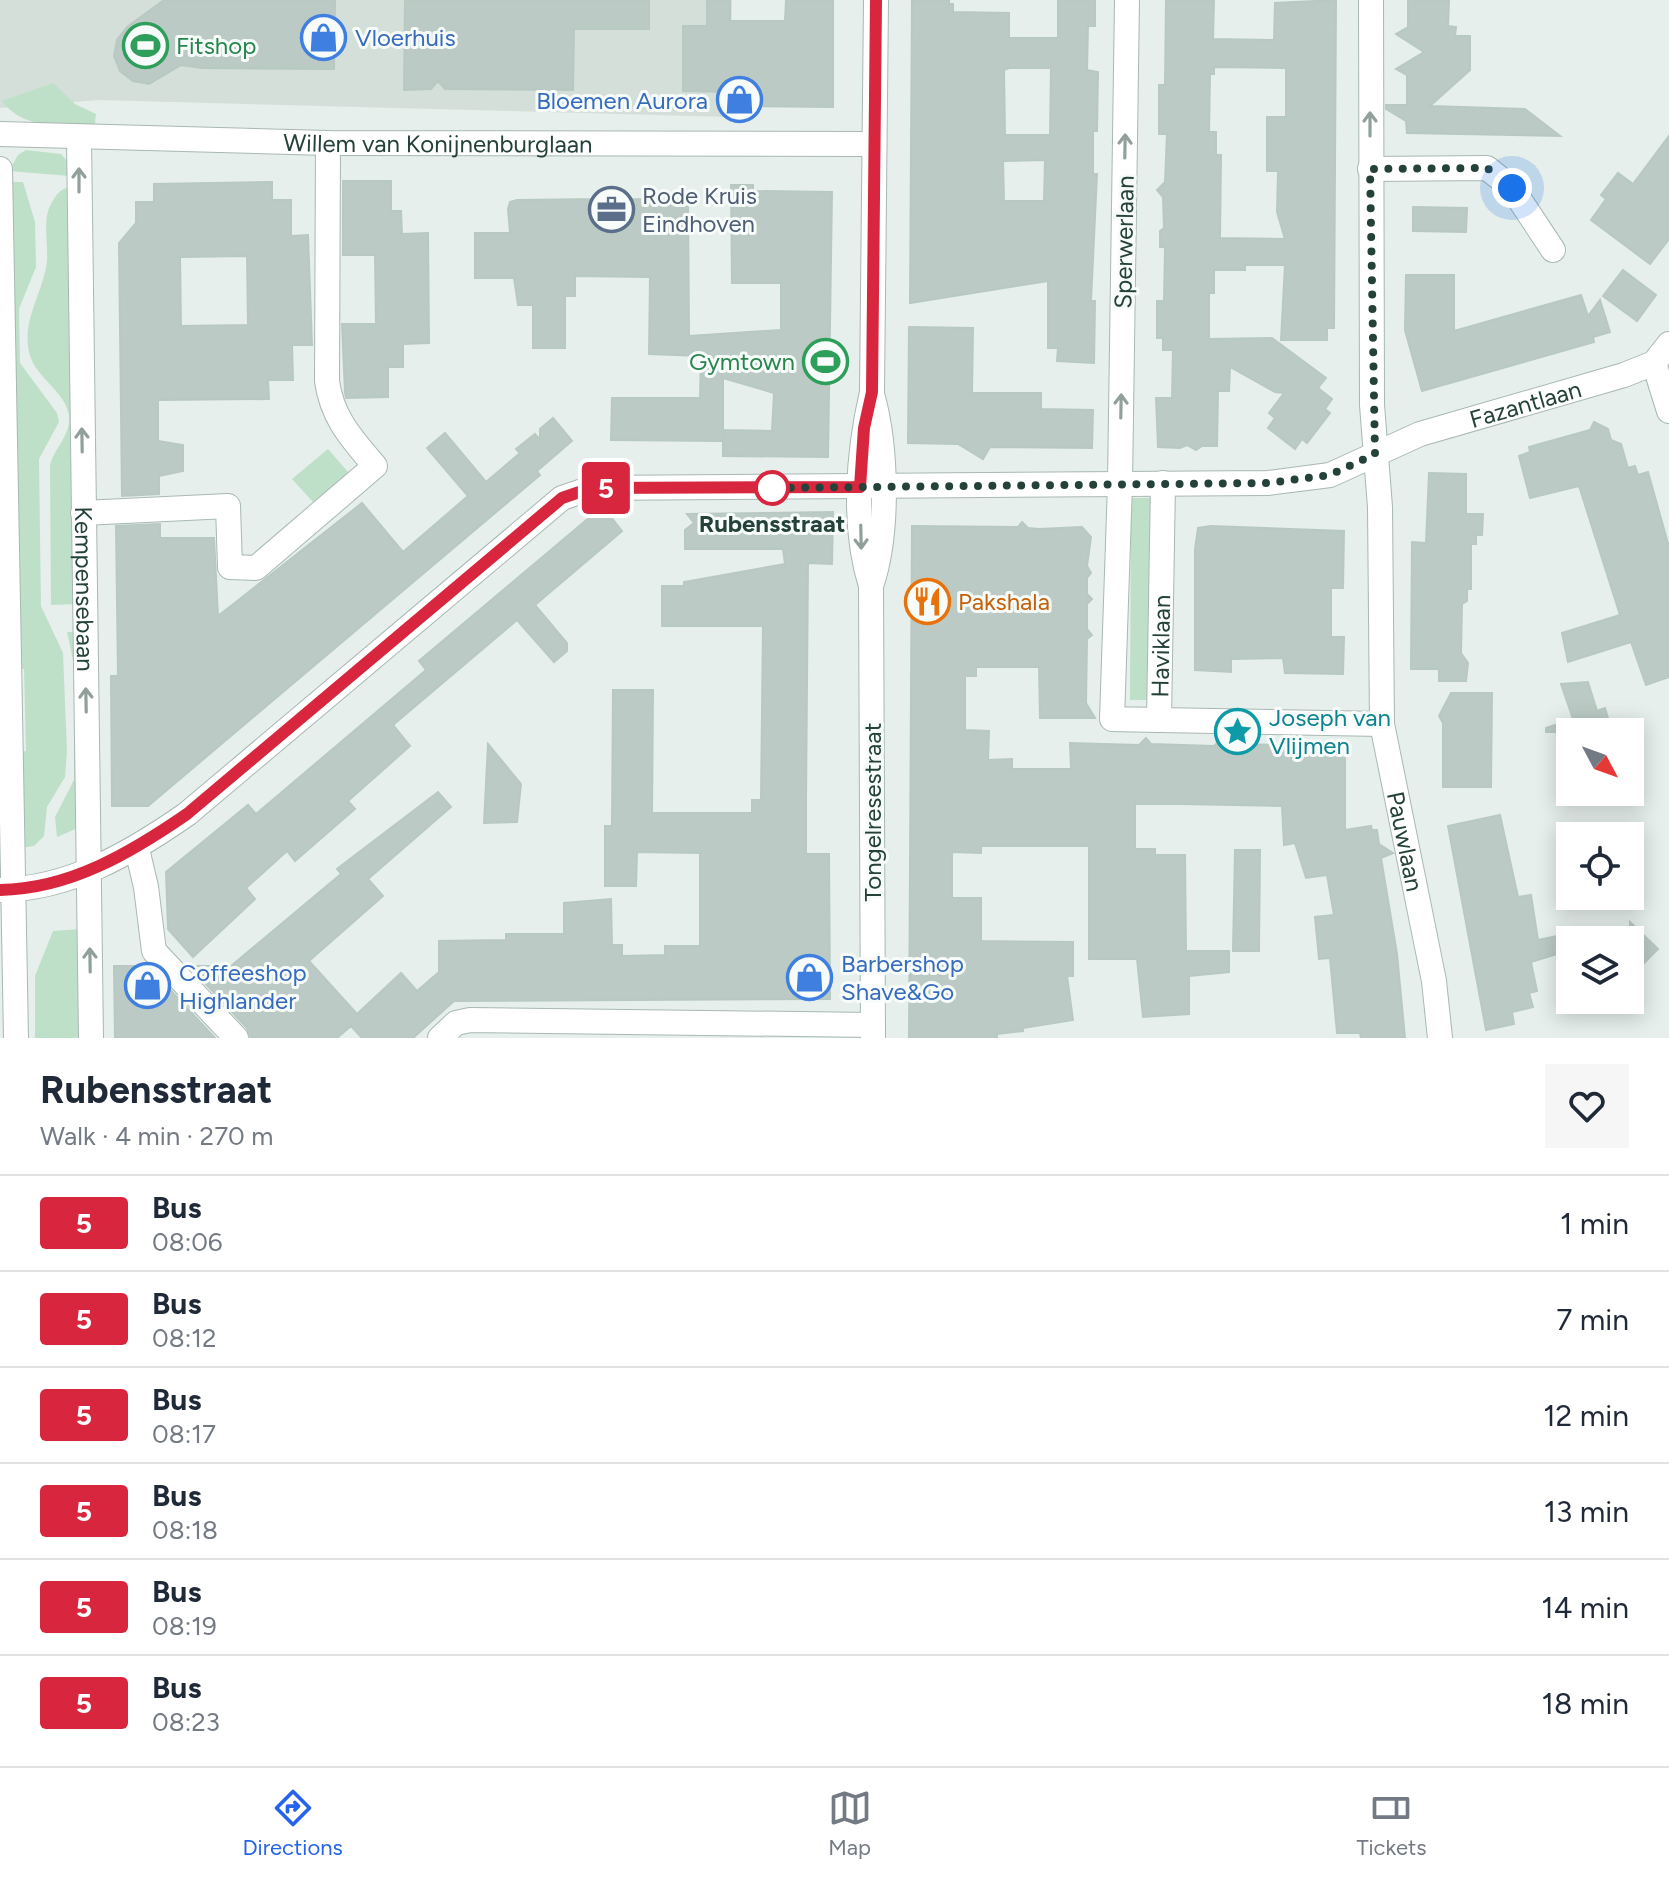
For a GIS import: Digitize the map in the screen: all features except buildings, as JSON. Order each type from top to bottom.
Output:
[{"type":"street","name":"Tongelresestraat","points":[[873,1032],[871,586],[862,557],[871,487],[864,428],[872,392],[876,0]]},
{"type":"street","name":"Sperwerlaan","points":[[1120,484],[1127,0]]},
{"type":"street","name":"Pauwlaan","points":[[1371,0],[1370,169],[1375,454],[1380,507],[1382,724],[1434,981],[1440,1038]]},
{"type":"street","name":"Willem van Konijnenburglaan","points":[[0,134],[79,139],[328,143],[874,144]]},
{"type":"street","name":"Kempensebaan","points":[[79,139],[91,1038]]},
{"type":"street","points":[[83,513],[228,506],[230,567],[256,568],[375,466],[343,428],[331,404],[327,381],[328,143]]},
{"type":"street","points":[[1370,169],[1487,168],[1512,188],[1553,250]]},
{"type":"street","points":[[0,169],[4,648],[11,846],[8,890],[16,1038]]},
{"type":"street","points":[[1669,344],[1654,363],[1669,411]]},
{"type":"street","name":"Fazantlaan","points":[[871,487],[1268,483],[1330,475],[1420,434],[1654,363]]},
{"type":"street","name":"Haviklaan","points":[[1120,484],[1112,719],[1159,720],[1163,483]]},
{"type":"street","points":[[8,890],[89,871],[137,849],[187,814],[562,498],[591,488],[871,487]]},
{"type":"street","points":[[1159,720],[1382,724]]},
{"type":"street","points":[[137,849],[146,887],[154,951],[236,1038]]},
{"type":"street","points":[[440,1038],[456,1023],[470,1020],[549,1029],[873,1032]]},
{"type":"shaded area","points":[[0,0],[732,0],[729,117],[99,100],[0,108]]},
{"type":"green space","points":[[53,83],[75,104],[96,114],[95,124],[44,124],[21,117],[2,101]]},
{"type":"green space","points":[[26,150],[61,154],[68,162],[70,176],[9,171],[18,155]]},
{"type":"green space","points":[[11,182],[23,182],[35,222],[36,267],[19,309],[20,363],[57,413],[59,422],[39,459],[41,606],[63,653],[67,751],[65,777],[47,807],[44,836],[34,846],[19,848],[18,752],[26,751],[24,669],[17,669]]},
{"type":"green space","points":[[71,187],[77,604],[51,605],[50,465],[68,429],[69,416],[64,401],[32,361],[28,335],[29,322],[45,273],[48,212],[58,193]]},
{"type":"green space","points":[[328,449],[349,473],[314,503],[292,479]]},
{"type":"green space","points":[[1131,498],[1150,498],[1149,700],[1130,700]]},
{"type":"green space","points":[[67,632],[77,632],[80,827],[57,837],[55,817],[74,780],[74,665]]},
{"type":"green space","points":[[80,929],[82,1038],[35,1038],[35,976],[53,931]]},
{"type":"bus line","name":"5","points":[[0,890],[15,890],[89,871],[137,849],[187,814],[562,498],[591,488],[860,487],[864,428],[872,392],[876,0]]},
{"type":"place","name":"Vloerhuis","points":[[324,37]]},
{"type":"place","name":"Fitshop","points":[[145,45]]},
{"type":"place","name":"Bloemen Aurora","points":[[739,100]]},
{"type":"place","name":"Rode Kruis Eindhoven","points":[[611,209]]},
{"type":"place","name":"Gymtown","points":[[826,361]]},
{"type":"place","name":"Rubensstraat","points":[[772,488]]},
{"type":"place","name":"Pakshala","points":[[927,601]]},
{"type":"place","name":"Joseph van Vlijmen","points":[[1238,731]]},
{"type":"place","name":"Barbershop Shave&Go","points":[[810,977]]},
{"type":"place","name":"Coffeeshop Highlander","points":[[148,986]]},
{"type":"route","points":[[772,488],[767,488],[1268,483],[1330,475],[1375,454],[1370,169],[1487,168],[1512,188]]}]
